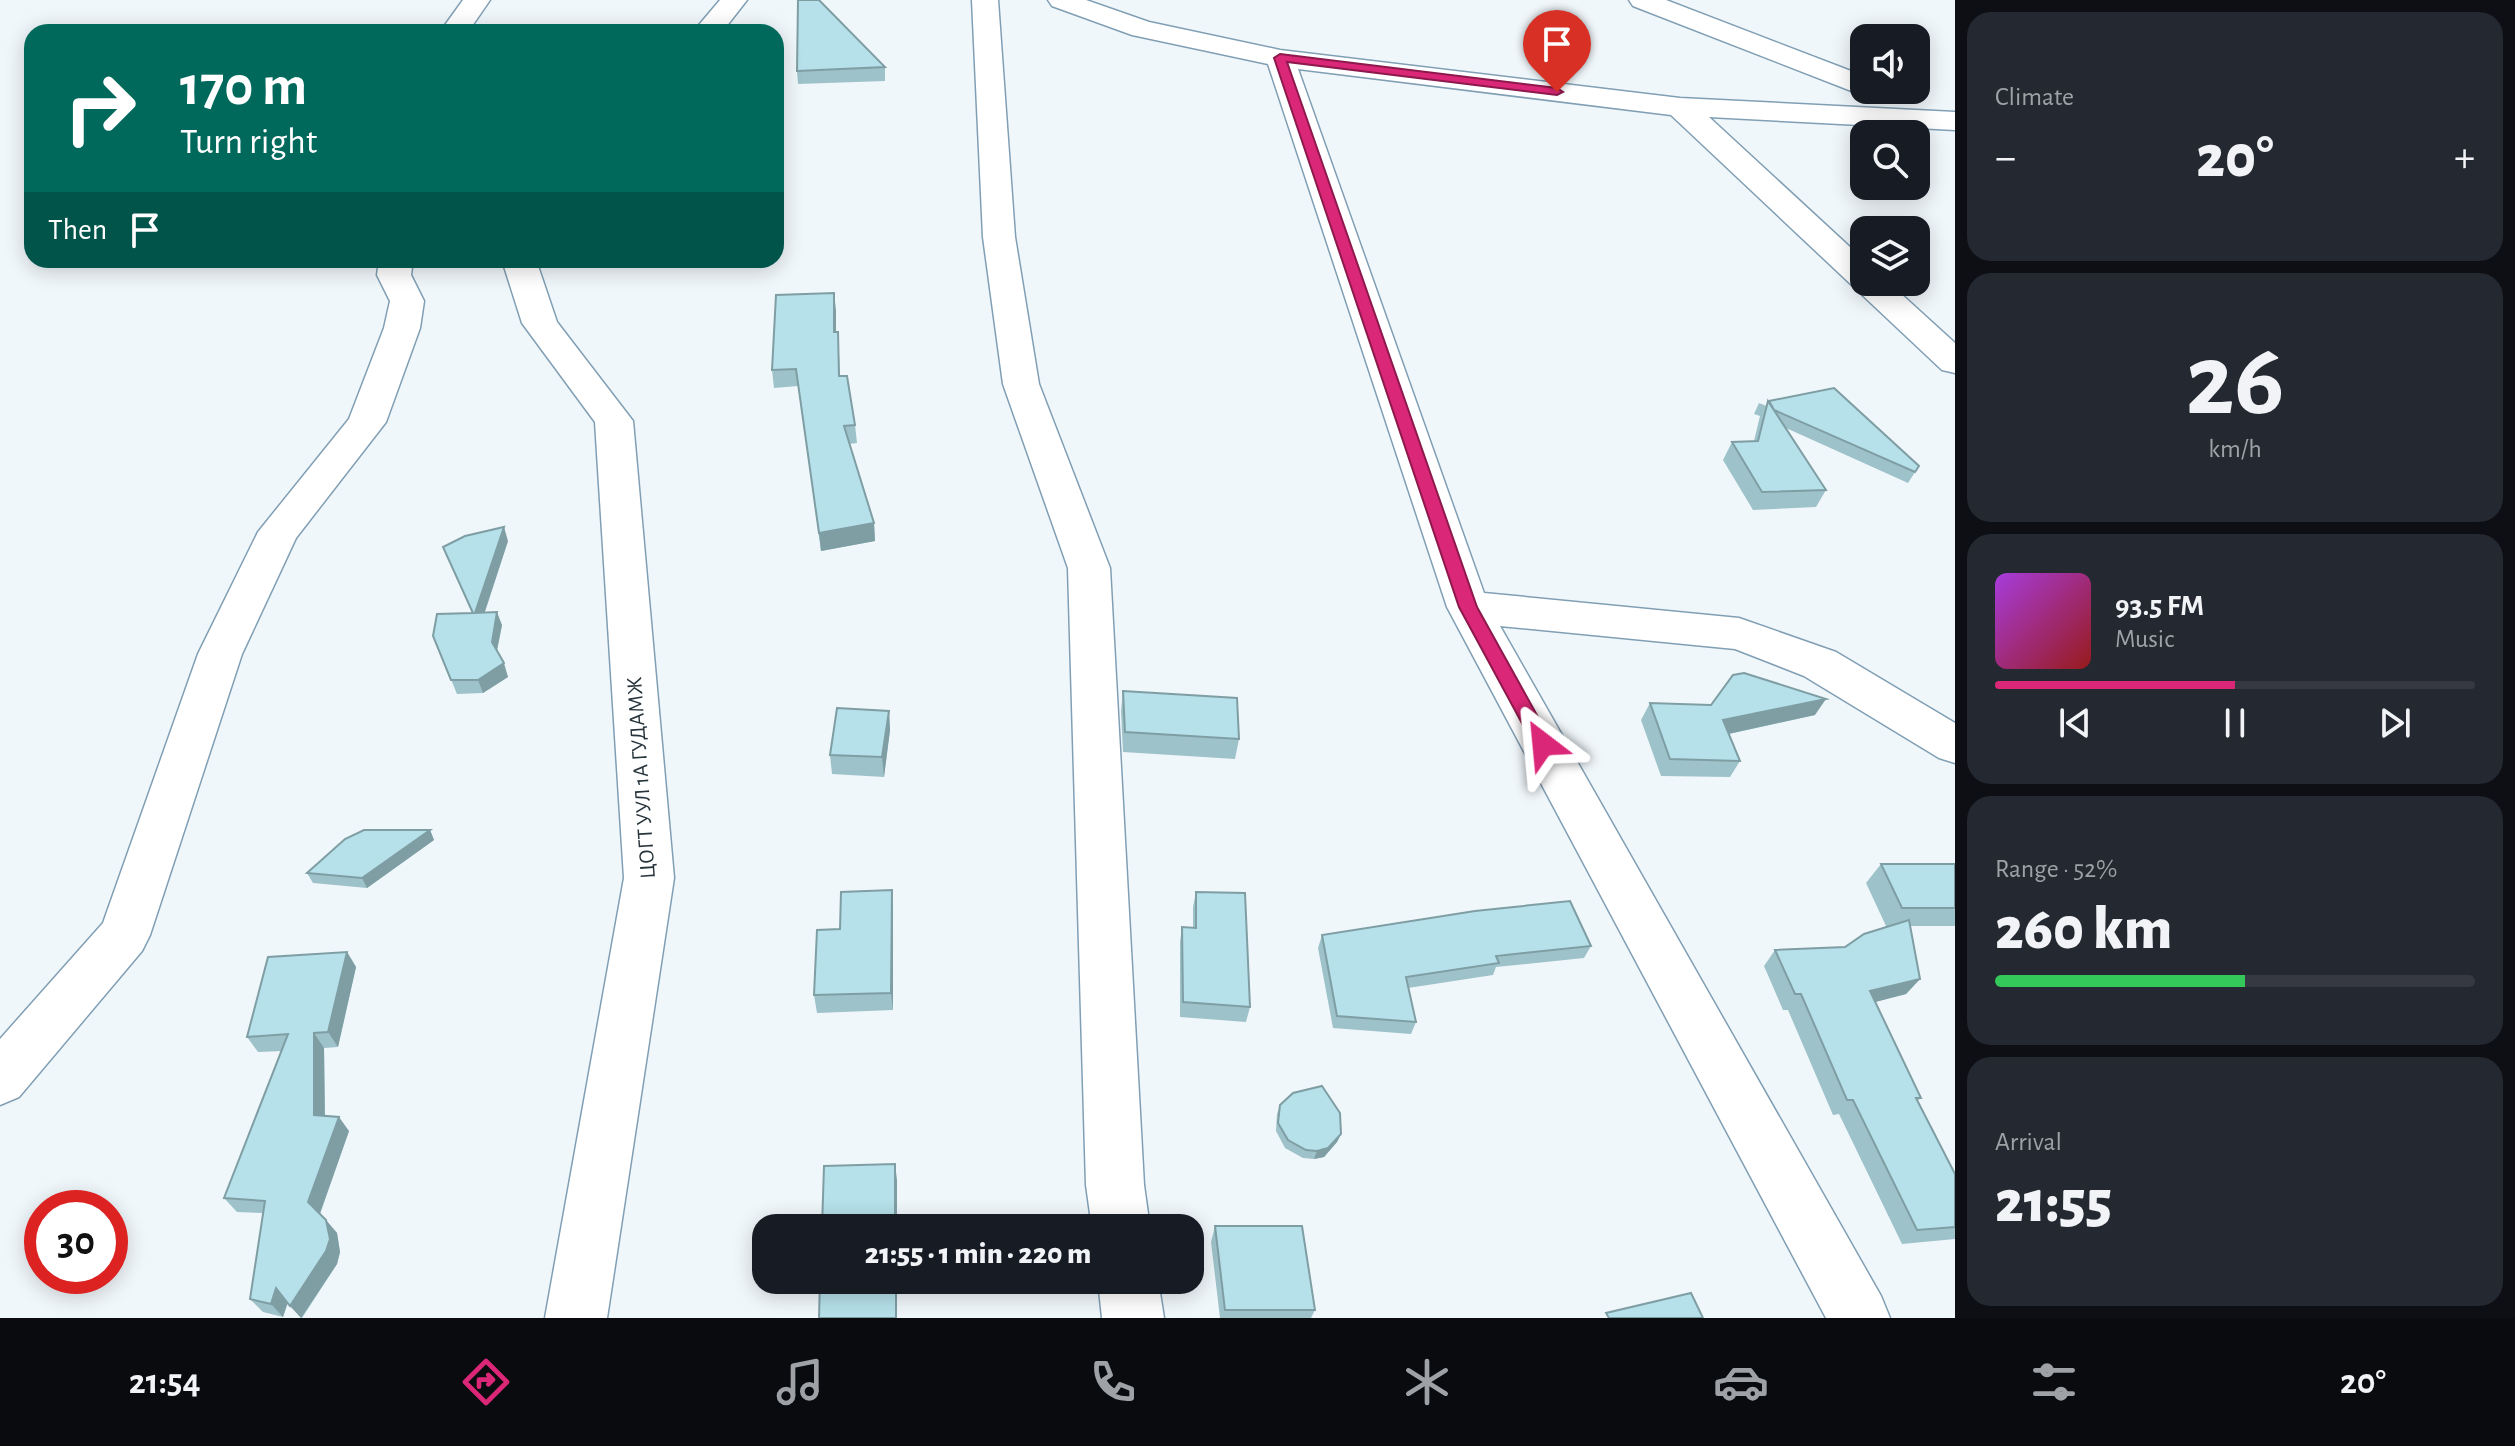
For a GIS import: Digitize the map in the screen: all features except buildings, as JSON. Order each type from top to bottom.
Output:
[{"type":"street","points":[[714,24],[734,0]]},
{"type":"street","points":[[985,0],[999,237],[1021,384],[1089,568],[1115,1185],[1119,1214]]},
{"type":"street","points":[[1061,0],[1142,29],[1280,58],[1680,107],[1954,121]]},
{"type":"street","points":[[1642,0],[1850,81]]},
{"type":"street","points":[[1280,58],[1468,607],[1859,1318]]},
{"type":"street","points":[[1910,104],[1954,121]]},
{"type":"street","points":[[1680,107],[1850,265]]},
{"type":"street","points":[[0,1079],[124,935],[227,640],[278,532],[367,422],[402,328],[407,301],[394,275],[395,268]]},
{"type":"street","name":"ЦОГТ УУЛ 1А ГУДАМЖ","points":[[522,268],[540,323],[614,421],[649,878],[576,1318]]},
{"type":"street","points":[[1883,296],[1955,362]]},
{"type":"street","points":[[1468,607],[1739,634],[1820,664],[1955,745]]},
{"type":"street","points":[[1130,1294],[1133,1318]]},
{"type":"route","points":[[1543,744],[1468,607],[1280,58],[1557,92]]}]
